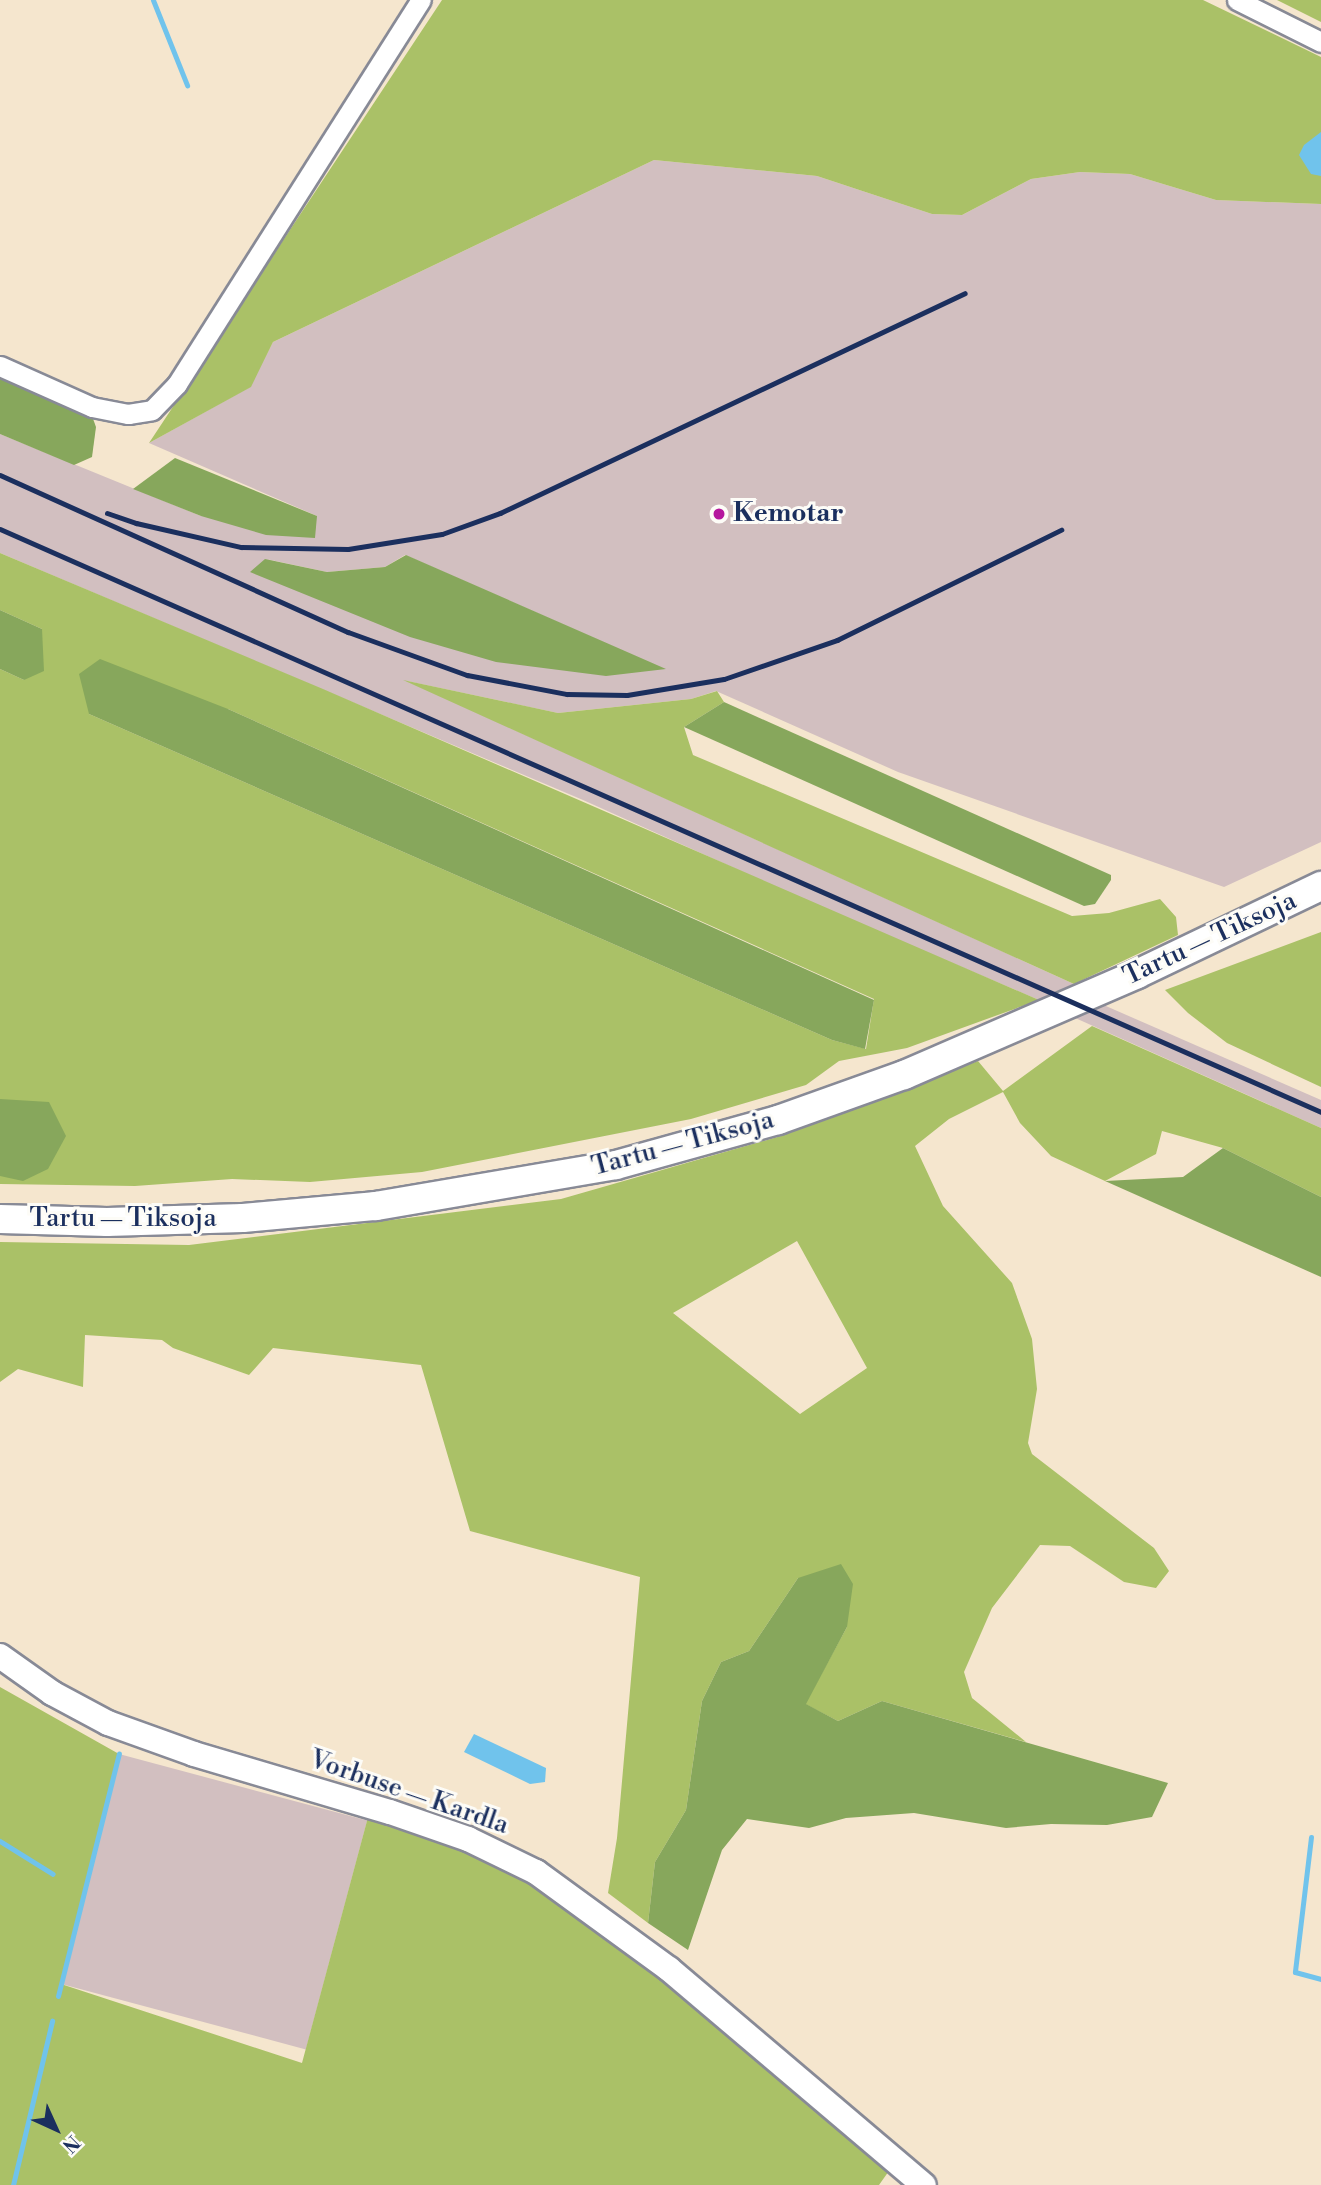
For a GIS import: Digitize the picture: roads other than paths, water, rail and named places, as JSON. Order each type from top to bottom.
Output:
[{"type":"main road","name":"Tartu — Tiksoja","points":[[0,1219],[107,1222],[296,1213],[401,1203],[616,1166],[778,1119],[904,1075],[1137,974],[1321,886]]},
{"type":"street","points":[[0,366],[92,407],[128,414],[152,410],[177,384],[421,0]]},
{"type":"street","points":[[1237,0],[1321,42]]},
{"type":"street","name":"Vorbuse — Kardla","points":[[0,1656],[52,1693],[108,1723],[194,1754],[390,1812],[468,1839],[536,1872],[669,1969],[924,2185]]},
{"type":"water","points":[[1321,132],[1321,176],[1311,174],[1299,155],[1304,145]]},
{"type":"water","points":[[474,1734],[546,1768],[545,1782],[530,1784],[464,1752]]},
{"type":"waterway","points":[[153,0],[187,85]]},
{"type":"waterway","points":[[58,1996],[119,1754]]},
{"type":"waterway","points":[[1311,1837],[1295,1972],[1321,1979]]},
{"type":"waterway","points":[[0,1841],[53,1874]]},
{"type":"waterway","points":[[13,2185],[52,2021]]},
{"type":"railway","points":[[107,513],[136,523],[241,547],[348,549],[442,534],[500,513],[965,293]]},
{"type":"railway","points":[[0,475],[348,632],[467,675],[567,694],[627,695],[724,679],[837,640],[1061,530]]},
{"type":"railway","points":[[0,529],[1321,1112]]},
{"type":"place","name":"Kemotar","points":[[719,514]]}]
